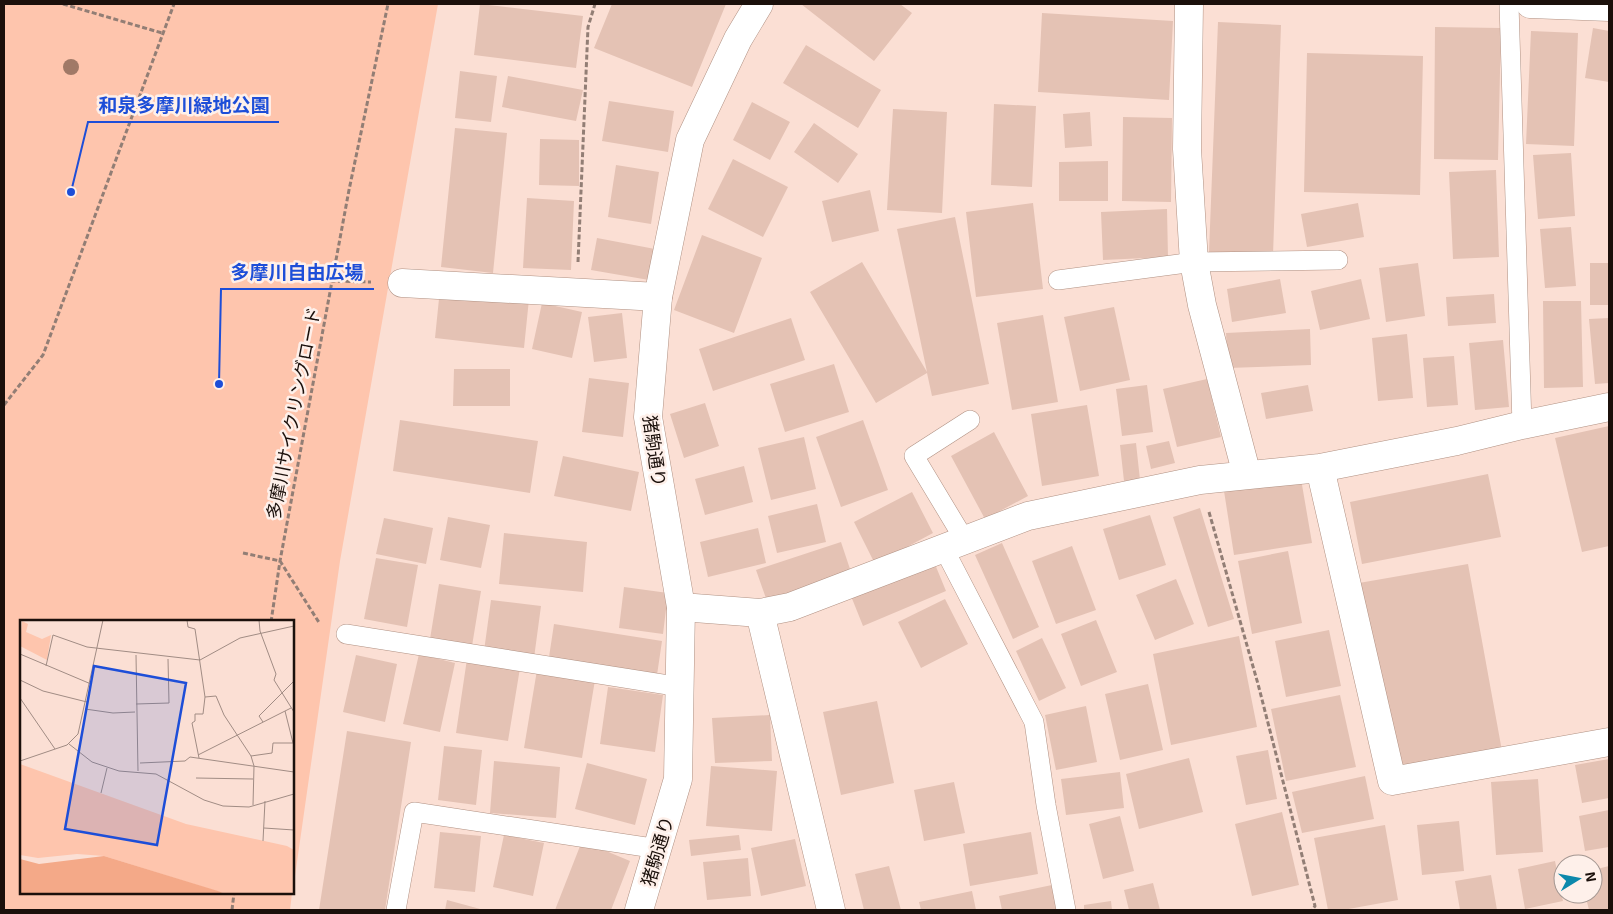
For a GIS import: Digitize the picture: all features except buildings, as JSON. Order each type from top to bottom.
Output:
[{"type":"street","name":"猪駒通り","points":[[639,910],[659,849],[678,779],[681,607],[648,417],[658,297],[690,140],[738,39],[758,4]]},
{"type":"street","points":[[1189,4],[1187,149],[1194,262],[1202,305],[1247,475]]},
{"type":"street","points":[[1530,4],[1609,7]]},
{"type":"street","points":[[402,283],[576,291],[658,297]]},
{"type":"street","points":[[681,607],[760,613],[790,607],[1028,516],[1200,480],[1320,468],[1457,441],[1522,424],[1609,407]]},
{"type":"street","points":[[1320,468],[1392,781],[1609,742]]},
{"type":"street","points":[[760,613],[831,910]]},
{"type":"lane","points":[[1509,4],[1522,424]]},
{"type":"lane","points":[[1058,280],[1194,262],[1338,260]]},
{"type":"lane","points":[[970,420],[914,456],[1034,722],[1046,805],[1066,910]]},
{"type":"lane","points":[[346,634],[680,687]]},
{"type":"lane","points":[[396,910],[414,812],[659,849]]},
{"type":"path","points":[[63,4],[162,33]]},
{"type":"path","points":[[4,405],[43,355],[174,4]]},
{"type":"path","name":"多摩川サイクリングロード","points":[[271,620],[280,561],[332,281],[388,4]]},
{"type":"path","points":[[576,291],[588,27],[595,4]]},
{"type":"path","points":[[294,272],[332,281],[402,283]]},
{"type":"path","points":[[1200,480],[1258,684],[1315,906],[1312,910]]},
{"type":"path","points":[[244,553],[280,561],[321,625],[346,634]]},
{"type":"path","points":[[232,910],[234,894]]},
{"type":"shaded area","points":[[4,4],[438,4],[340,561],[294,883],[294,620],[20,620],[20,894],[292,894],[290,910],[4,910]]},
{"type":"place","name":"和泉多摩川緑地公園","points":[[71,192]]},
{"type":"place","name":"多摩川自由広場","points":[[219,384]]}]
